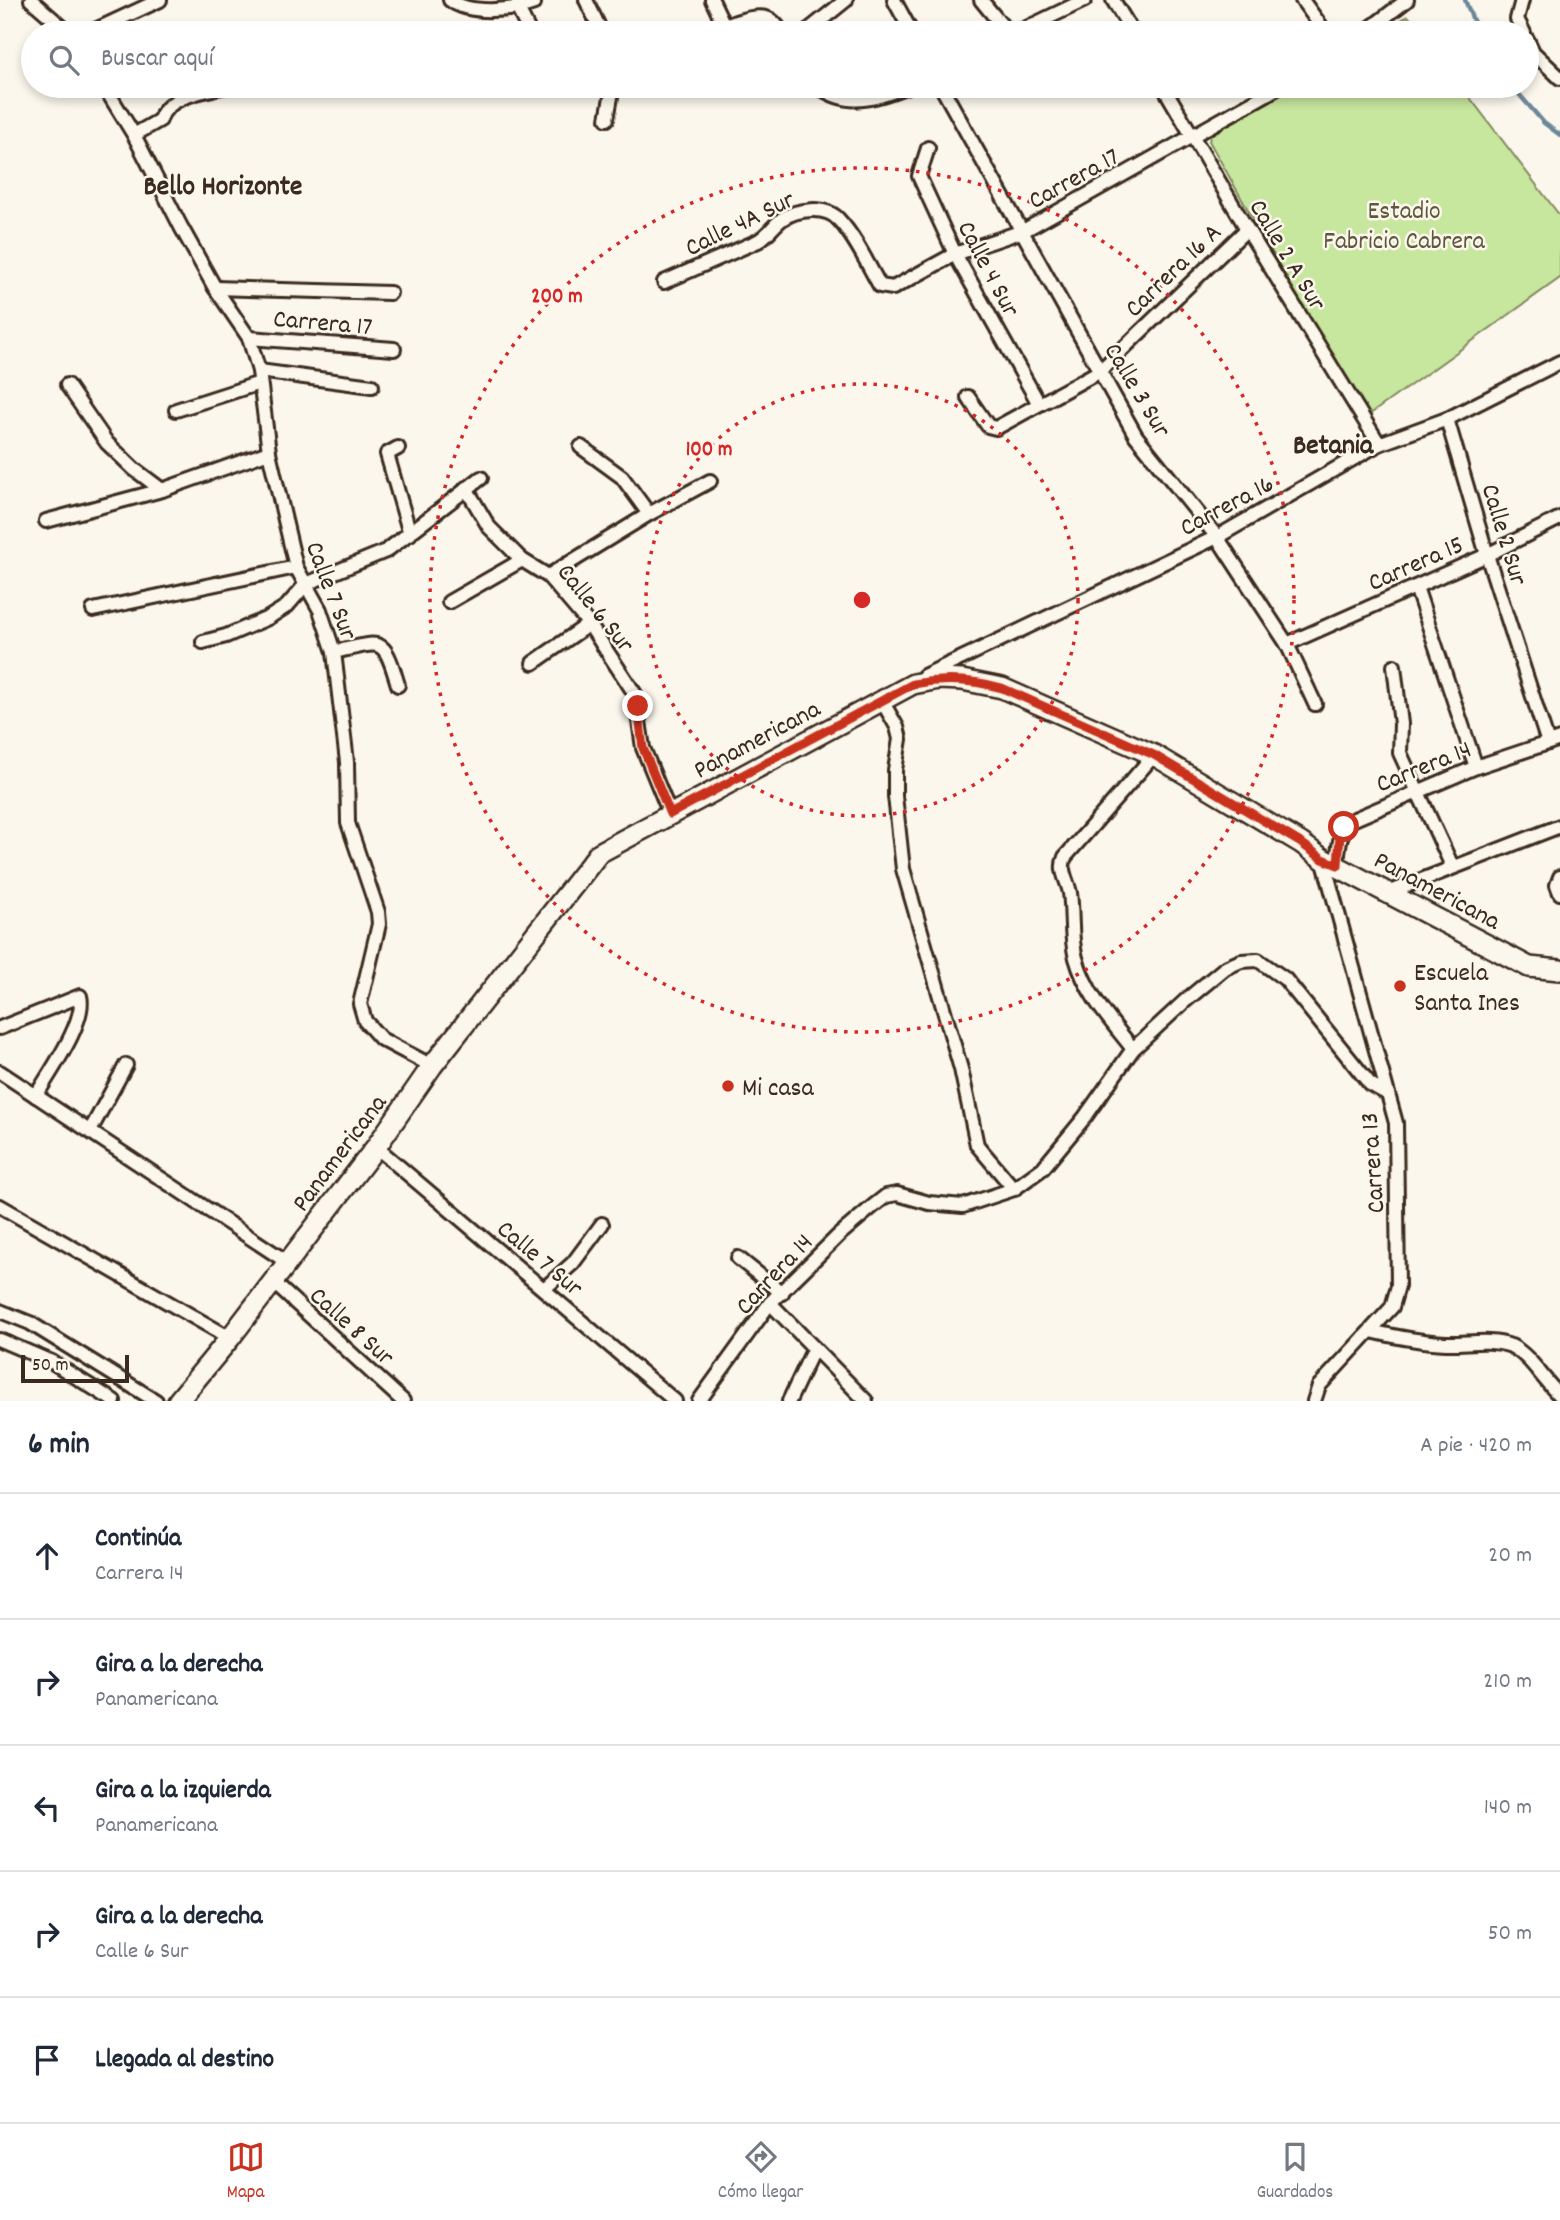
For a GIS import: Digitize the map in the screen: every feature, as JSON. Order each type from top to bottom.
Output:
[{"type":"main road","name":"Panamericana","points":[[178,1401],[273,1282],[376,1147],[432,1066],[598,853],[913,684],[939,679],[962,680],[1002,688],[1154,755],[1330,862],[1388,893],[1529,967],[1560,970]]},
{"type":"street","points":[[31,0],[55,21]]},
{"type":"street","points":[[110,21],[138,5],[160,0]]},
{"type":"street","points":[[450,0],[459,6],[501,10],[518,9],[534,3]]},
{"type":"street","points":[[586,0],[596,21]]},
{"type":"street","points":[[712,0],[722,21]]},
{"type":"street","points":[[820,21],[846,0]]},
{"type":"street","points":[[894,0],[905,21]]},
{"type":"street","points":[[981,0],[998,21]]},
{"type":"street","points":[[1041,21],[1085,0]]},
{"type":"street","points":[[1113,0],[1126,21]]},
{"type":"street","points":[[1302,0],[1317,21]]},
{"type":"street","points":[[1518,21],[1522,0]]},
{"type":"street","points":[[1380,21],[1407,1]]},
{"type":"street","points":[[518,9],[524,21]]},
{"type":"street","points":[[744,21],[765,17],[773,21]]},
{"type":"street","points":[[1539,58],[1560,78]]},
{"type":"street","name":"Calle 7 Sur","points":[[111,98],[134,135],[215,288],[249,338],[260,377],[269,452],[296,567],[320,610],[334,653],[347,762],[348,823],[378,912],[379,924],[360,1004],[365,1021],[381,1040],[432,1066]]},
{"type":"street","points":[[134,135],[160,120],[164,109],[184,98]]},
{"type":"street","points":[[607,119],[611,98]]},
{"type":"street","points":[[844,98],[877,98]]},
{"type":"street","name":"Calle 3 Sur","points":[[948,98],[1136,436],[1217,537],[1287,644],[1315,704]]},
{"type":"street","name":"Calle 2 A Sur","points":[[1170,98],[1379,444]]},
{"type":"street","name":"Carrera 17","points":[[880,286],[893,288],[955,254],[1023,231],[1260,98]]},
{"type":"street","name":"Calle 4 Sur","points":[[928,148],[919,176],[955,254],[1039,404]]},
{"type":"street","name":"Calle 4A Sur","points":[[664,282],[758,241],[768,235],[783,219],[806,211],[822,210],[839,219],[880,286]]},
{"type":"street","name":"Carrera 16 A","points":[[968,397],[988,426],[996,428],[1100,371],[1247,229]]},
{"type":"street","points":[[215,288],[390,293]]},
{"type":"street","name":"Carrera 17","points":[[249,338],[394,349]]},
{"type":"street","name":"Carrera 16","points":[[913,684],[928,673],[1217,537],[1379,444],[1447,418],[1560,362]]},
{"type":"street","points":[[176,410],[260,377],[372,386]]},
{"type":"street","points":[[66,385],[107,443],[134,469],[162,489]]},
{"type":"street","name":"Calle 2 Sur","points":[[1447,418],[1487,555],[1554,741]]},
{"type":"street","points":[[582,447],[622,477],[649,514]]},
{"type":"street","points":[[393,451],[410,534]]},
{"type":"street","points":[[46,521],[162,489],[269,452]]},
{"type":"street","points":[[203,642],[226,636],[268,618],[287,606],[306,584],[386,551],[481,478]]},
{"type":"street","points":[[548,576],[649,514],[710,481]]},
{"type":"street","name":"Calle 6 Sur","points":[[466,488],[489,527],[522,560],[548,576],[589,625],[635,694],[643,748],[670,814]]},
{"type":"street","name":"Carrera 15","points":[[1287,644],[1487,555],[1560,519]]},
{"type":"street","points":[[449,602],[522,560]]},
{"type":"street","points":[[93,610],[296,567]]},
{"type":"street","points":[[1416,587],[1476,767]]},
{"type":"street","points":[[533,663],[589,625]]},
{"type":"street","points":[[334,653],[374,644],[381,646],[387,650],[398,685]]},
{"type":"street","points":[[1394,666],[1401,724],[1400,753],[1452,866]]},
{"type":"street","points":[[882,701],[897,727],[900,739],[895,769],[895,796],[906,881],[961,1069],[978,1145],[1014,1189],[1043,1168],[1085,1117],[1133,1049],[1185,1000],[1225,968],[1241,961],[1258,960],[1286,979],[1370,1084],[1388,1094]]},
{"type":"street","name":"Carrera 14","points":[[1330,862],[1344,827],[1352,820],[1476,767],[1554,741]]},
{"type":"street","points":[[1133,1049],[1090,996],[1075,957],[1069,891],[1062,869],[1065,857],[1154,755]]},
{"type":"street","points":[[1388,893],[1560,826]]},
{"type":"street","name":"Carrera 13","points":[[1314,1401],[1319,1386],[1392,1307],[1398,1286],[1396,1123],[1330,862]]},
{"type":"street","points":[[1560,877],[1557,885],[1560,893]]},
{"type":"street","points":[[0,1028],[80,996],[82,1004],[70,1037],[36,1096]]},
{"type":"street","points":[[90,1131],[126,1065]]},
{"type":"street","points":[[0,1072],[287,1262]]},
{"type":"street","name":"Calle 7 Sur","points":[[376,1147],[675,1401]]},
{"type":"street","name":"Carrera 14","points":[[699,1401],[770,1303],[839,1235],[886,1196],[897,1194],[929,1203],[963,1206],[1014,1189]]},
{"type":"street","points":[[0,1206],[230,1338]]},
{"type":"street","points":[[544,1289],[573,1263],[602,1224]]},
{"type":"street","points":[[738,1258],[782,1293]]},
{"type":"street","name":"Calle 8 Sur","points":[[273,1282],[403,1401]]},
{"type":"street","points":[[770,1303],[866,1401]]},
{"type":"street","points":[[0,1311],[30,1323],[156,1401]]},
{"type":"street","points":[[1371,1332],[1412,1340],[1491,1342],[1511,1346],[1560,1396]]},
{"type":"street","points":[[0,1340],[52,1362],[114,1401]]},
{"type":"street","points":[[789,1401],[814,1348]]},
{"type":"green space","points":[[1408,16],[1412,21],[1399,21]]},
{"type":"green space","name":"Estadio Fabricio Cabrera","points":[[1268,98],[1470,98],[1560,216],[1560,278],[1369,415],[1363,413],[1209,141],[1212,131]]},
{"type":"waterway","points":[[1465,0],[1473,21]]},
{"type":"waterway","points":[[1522,98],[1544,123],[1560,135]]},
{"type":"place","name":"Escuela Santa Ines","points":[[1400,986]]},
{"type":"place","name":"Mi casa","points":[[728,1086]]},
{"type":"district","name":"Bello Horizonte","points":[[223,184]]},
{"type":"district","name":"Betania","points":[[1333,443]]},
{"type":"route","points":[[638,706],[643,748],[670,814],[913,684],[939,679],[984,683],[1002,688],[1154,755],[1323,859],[1338,865],[1340,835],[1344,827]]}]
